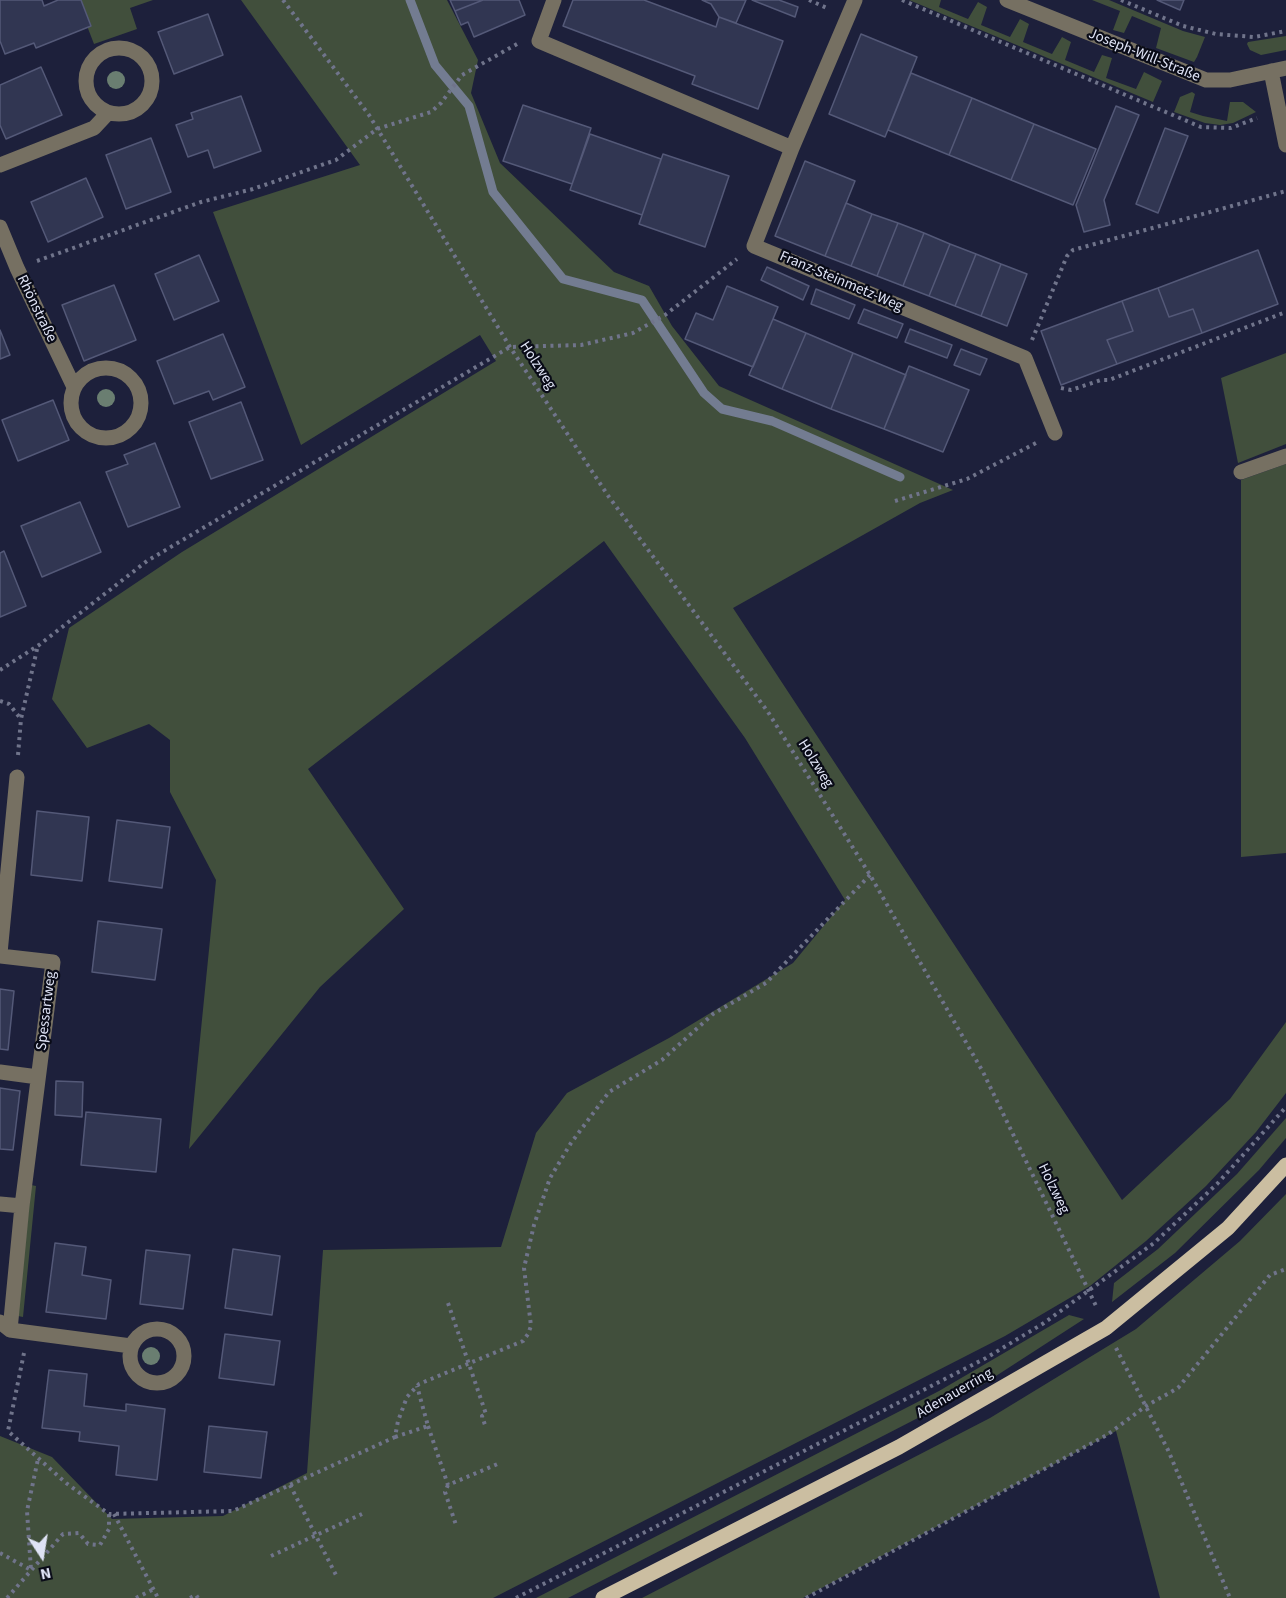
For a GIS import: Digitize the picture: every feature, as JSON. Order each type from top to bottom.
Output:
[{"type":"main road","name":"Adenauerring","points":[[603,1598],[899,1446],[1106,1328],[1228,1228],[1286,1165]]},
{"type":"street","points":[[555,0],[539,41],[792,148]]},
{"type":"street","points":[[754,246],[792,148],[855,0]]},
{"type":"street","name":"Joseph-Will-Straße","points":[[1007,0],[1195,77],[1218,81],[1278,70]]},
{"type":"street","points":[[0,165],[94,128],[108,113],[128,113],[138,109],[151,92],[153,82],[147,62],[130,49],[107,50],[97,56],[86,75],[86,87],[90,98],[108,113]]},
{"type":"street","points":[[1278,70],[1279,112],[1286,145]]},
{"type":"street","name":"Rhönstraße","points":[[0,229],[74,387],[71,409],[74,419],[90,434],[101,438],[123,434],[138,419],[142,406],[141,394],[136,383],[122,371],[104,367],[92,370],[82,376],[74,387]]},
{"type":"street","name":"Franz-Steinmetz-Weg","points":[[754,246],[1024,358]]},
{"type":"street","points":[[1024,358],[1053,428]]},
{"type":"street","points":[[1241,472],[1286,456]]},
{"type":"street","name":"Spessartweg","points":[[5,1326],[53,962],[0,954],[17,777]]},
{"type":"street","points":[[0,1072],[38,1077]]},
{"type":"street","points":[[0,1204],[22,1206]]},
{"type":"street","points":[[5,1326],[27,1332],[131,1346]]},
{"type":"path","name":"Holzweg","points":[[283,0],[369,115],[510,346],[609,497],[768,712],[870,875],[983,1072],[1146,1406],[1230,1598]]},
{"type":"path","points":[[902,0],[1202,127],[1231,128],[1279,112]]},
{"type":"path","points":[[1121,0],[1183,26],[1216,34],[1254,37],[1286,31]]},
{"type":"path","points":[[17,268],[201,202],[253,189],[336,160],[377,129],[431,112],[441,103],[462,75],[521,42],[539,41]]},
{"type":"path","points":[[1024,358],[1067,256],[1073,250],[1286,191]]},
{"type":"path","points":[[0,670],[39,645],[147,561],[510,346],[581,345],[633,333],[665,315],[754,246]]},
{"type":"path","points":[[1038,392],[1054,386],[1071,390],[1101,380],[1109,380],[1286,312]]},
{"type":"path","points":[[895,501],[967,478],[1034,446],[1053,428]]},
{"type":"path","points":[[17,777],[21,719],[39,645]]},
{"type":"path","points":[[0,701],[9,705],[21,719]]},
{"type":"path","points":[[395,1437],[407,1397],[417,1386],[523,1341],[531,1326],[524,1268],[534,1225],[550,1178],[571,1143],[609,1092],[662,1060],[713,1014],[766,983],[870,875]]},
{"type":"path","points":[[516,1598],[986,1358],[1044,1323],[1154,1243],[1209,1192],[1286,1107]]},
{"type":"path","points":[[806,1598],[1107,1435],[1146,1406],[1178,1388],[1270,1275],[1286,1269]]},
{"type":"path","points":[[448,1303],[486,1414],[482,1416],[486,1428]]},
{"type":"path","points":[[27,1332],[20,1384],[13,1400],[8,1431],[66,1483],[111,1514],[158,1598]]},
{"type":"path","points":[[417,1386],[448,1485],[445,1492],[456,1525]]},
{"type":"path","points":[[111,1514],[233,1511],[395,1437],[428,1426]]},
{"type":"path","points":[[31,1570],[27,1511],[38,1459]]},
{"type":"path","points":[[448,1485],[500,1463]]},
{"type":"path","points":[[290,1485],[337,1577]]},
{"type":"path","points":[[7,1598],[63,1534],[79,1533],[88,1544],[100,1545],[109,1529],[111,1514]]},
{"type":"path","points":[[272,1556],[315,1533],[362,1514]]},
{"type":"path","points":[[0,1553],[31,1570]]},
{"type":"path","points":[[136,1598],[154,1590]]},
{"type":"path","points":[[190,1598],[196,1595],[198,1598]]},
{"type":"green space","points":[[77,0],[153,0],[130,8],[137,29],[94,44]]},
{"type":"green space","points":[[241,0],[447,0],[478,60],[471,93],[500,163],[614,272],[649,286],[672,326],[719,386],[953,490],[920,503],[733,608],[1122,1200],[1230,1099],[1286,1022],[1286,1093],[1256,1132],[1206,1186],[1146,1241],[1090,1286],[1005,1336],[493,1598],[0,1598],[0,1436],[52,1457],[112,1519],[223,1516],[307,1473],[323,1250],[501,1247],[536,1133],[567,1093],[669,1038],[793,963],[845,900],[745,738],[604,541],[308,769],[404,909],[320,987],[189,1149],[216,880],[170,792],[170,740],[149,724],[87,748],[52,699],[69,628],[182,552],[496,361],[480,335],[301,445],[213,212],[360,165]]},
{"type":"green space","points":[[909,0],[941,0],[939,7],[968,19],[978,2],[987,7],[981,25],[1010,37],[1020,19],[1029,24],[1023,42],[1052,54],[1062,37],[1071,42],[1065,60],[1094,72],[1102,55],[1112,58],[1106,78],[1136,89],[1144,72],[1162,81],[1153,102]]},
{"type":"green space","points":[[1092,0],[1109,0],[1183,31],[1205,37],[1197,57],[1194,62],[1156,48],[1161,28],[1132,16],[1124,33],[1113,30],[1120,11]]},
{"type":"green space","points":[[1286,36],[1286,50],[1261,55],[1250,50],[1247,44],[1248,42]]},
{"type":"green space","points":[[1192,92],[1195,94],[1190,112],[1227,121],[1230,102],[1243,102],[1256,112],[1233,123],[1220,125],[1205,123],[1174,112],[1180,97]]},
{"type":"green space","points":[[1286,353],[1286,444],[1238,463],[1221,378]]},
{"type":"green space","points":[[1286,464],[1286,853],[1241,857],[1241,480]]},
{"type":"green space","points":[[1286,1118],[1286,1138],[1259,1170],[1175,1253],[1112,1302],[1114,1283],[1158,1249],[1237,1174]]},
{"type":"green space","points":[[31,1185],[36,1186],[23,1317],[18,1316]]},
{"type":"green space","points":[[1286,1194],[1286,1598],[1160,1598],[1116,1431],[803,1598],[642,1598],[990,1418],[1136,1329],[1240,1241]]},
{"type":"green space","points":[[1069,1315],[1084,1319],[982,1385],[568,1598],[536,1598],[939,1391]]},
{"type":"building","points":[[0,0],[42,0],[44,6],[58,0],[81,0],[91,26],[36,48],[34,43],[5,54],[0,41]]},
{"type":"building","points":[[450,0],[483,0],[455,11]]},
{"type":"building","points":[[483,0],[519,0],[525,15],[474,37],[468,22],[461,25],[455,11]]},
{"type":"building","points":[[573,0],[644,0],[716,27],[719,17],[783,41],[758,109],[692,84],[695,76],[563,26]]},
{"type":"building","points":[[702,0],[746,0],[736,23],[719,17],[711,4]]},
{"type":"building","points":[[752,0],[779,0],[798,7],[795,17]]},
{"type":"building","points":[[1157,0],[1184,0],[1180,10]]},
{"type":"building","points":[[208,14],[223,55],[174,74],[158,32]]},
{"type":"building","points":[[861,34],[917,57],[885,137],[829,114]]},
{"type":"building","points":[[41,67],[62,115],[6,139],[0,125],[0,85]]},
{"type":"building","points":[[911,73],[972,98],[949,155],[888,130]]},
{"type":"building","points":[[241,96],[261,151],[214,168],[208,150],[188,157],[176,125],[193,119],[191,113]]},
{"type":"building","points":[[972,98],[1034,124],[1011,180],[949,155]]},
{"type":"building","points":[[523,105],[591,128],[572,184],[503,161]]},
{"type":"building","points":[[1116,106],[1139,115],[1104,200],[1110,225],[1084,232],[1076,205]]},
{"type":"building","points":[[1034,124],[1096,149],[1073,205],[1011,180]]},
{"type":"building","points":[[1165,128],[1188,136],[1158,213],[1136,204]]},
{"type":"building","points":[[590,134],[661,159],[642,215],[570,190]]},
{"type":"building","points":[[151,138],[171,192],[126,209],[106,155]]},
{"type":"building","points":[[663,154],[729,176],[705,247],[639,224]]},
{"type":"building","points":[[805,161],[855,181],[825,256],[775,236]]},
{"type":"building","points":[[86,178],[103,217],[48,242],[31,202]]},
{"type":"building","points":[[846,203],[872,214],[851,266],[825,256]]},
{"type":"building","points":[[872,214],[898,223],[877,276],[851,266]]},
{"type":"building","points":[[898,223],[924,233],[903,286],[877,276]]},
{"type":"building","points":[[924,233],[950,244],[929,296],[903,286]]},
{"type":"building","points":[[950,244],[976,254],[955,306],[929,296]]},
{"type":"building","points":[[1258,250],[1278,304],[1202,333],[1193,309],[1169,317],[1158,288]]},
{"type":"building","points":[[976,254],[1001,264],[981,316],[955,306]]},
{"type":"building","points":[[199,255],[219,301],[174,320],[155,274]]},
{"type":"building","points":[[1001,264],[1027,274],[1007,326],[981,316]]},
{"type":"building","points":[[767,267],[809,286],[803,300],[761,280]]},
{"type":"building","points":[[114,285],[136,340],[84,361],[62,305]]},
{"type":"building","points":[[727,286],[778,307],[753,367],[685,339],[696,313],[713,320]]},
{"type":"building","points":[[1158,288],[1169,317],[1193,309],[1202,333],[1117,364],[1107,340],[1133,331],[1122,301]]},
{"type":"building","points":[[816,289],[855,305],[849,319],[811,304]]},
{"type":"building","points":[[1122,301],[1133,331],[1107,340],[1117,364],[1061,385],[1041,331]]},
{"type":"building","points":[[864,309],[903,324],[897,338],[858,323]]},
{"type":"building","points":[[773,319],[806,333],[782,389],[749,375]]},
{"type":"building","points":[[910,329],[952,345],[947,358],[905,342]]},
{"type":"building","points":[[0,330],[10,355],[0,359]]},
{"type":"building","points":[[806,333],[853,353],[831,409],[782,389]]},
{"type":"building","points":[[223,334],[245,387],[213,400],[209,391],[174,404],[157,361]]},
{"type":"building","points":[[961,349],[987,359],[980,375],[954,365]]},
{"type":"building","points":[[853,353],[906,375],[884,429],[831,409]]},
{"type":"building","points":[[909,366],[969,390],[943,452],[884,429]]},
{"type":"building","points":[[53,400],[69,440],[18,461],[2,420]]},
{"type":"building","points":[[241,402],[263,460],[211,479],[189,422]]},
{"type":"building","points":[[155,443],[180,507],[128,527],[106,472],[128,464],[124,455]]},
{"type":"building","points":[[80,502],[101,552],[42,577],[21,526]]},
{"type":"building","points":[[4,551],[26,606],[0,617],[0,553]]},
{"type":"building","points":[[37,811],[89,817],[82,881],[31,875]]},
{"type":"building","points":[[117,820],[170,827],[162,888],[109,881]]},
{"type":"building","points":[[98,921],[162,929],[155,980],[92,972]]},
{"type":"building","points":[[0,989],[14,991],[8,1050],[0,1049]]},
{"type":"building","points":[[56,1081],[83,1082],[82,1117],[55,1115]]},
{"type":"building","points":[[0,1088],[20,1091],[13,1150],[0,1149]]},
{"type":"building","points":[[86,1112],[161,1119],[156,1172],[81,1165]]},
{"type":"building","points":[[55,1243],[86,1247],[82,1275],[111,1280],[106,1319],[46,1312]]},
{"type":"building","points":[[233,1249],[280,1256],[272,1315],[225,1308]]},
{"type":"building","points":[[146,1250],[190,1255],[183,1309],[140,1304]]},
{"type":"building","points":[[225,1334],[280,1341],[274,1385],[219,1378]]},
{"type":"building","points":[[49,1370],[87,1374],[84,1406],[126,1411],[126,1404],[165,1409],[157,1480],[116,1475],[119,1446],[79,1441],[80,1432],[42,1428]]},
{"type":"building","points":[[209,1426],[267,1432],[261,1478],[204,1472]]},
{"type":"waterway","points":[[410,0],[435,65],[469,106],[493,192],[563,279],[642,300],[704,393],[722,409],[772,421],[900,477]]}]
